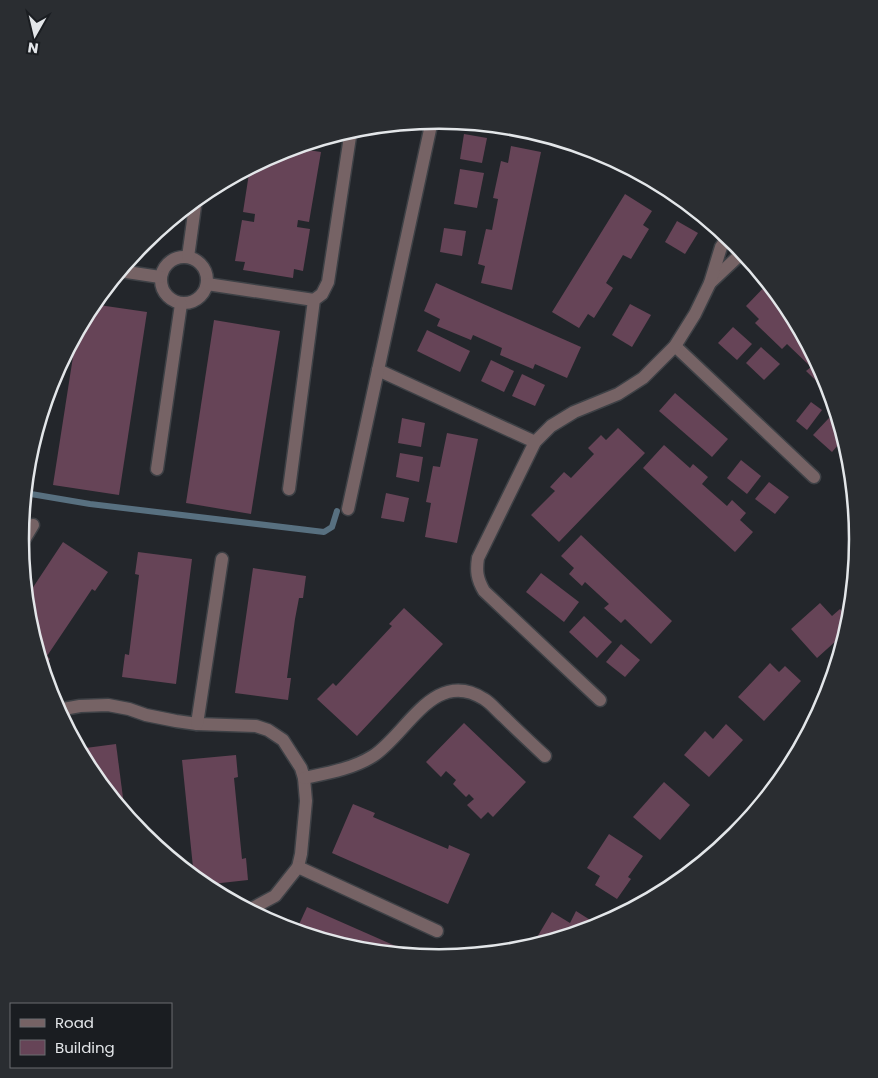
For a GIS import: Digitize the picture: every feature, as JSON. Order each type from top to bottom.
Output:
[{"type":"street","points":[[348,509],[430,129]]},
{"type":"street","points":[[207,284],[314,300],[322,294],[328,282],[350,139]]},
{"type":"street","points":[[188,257],[194,210]]},
{"type":"street","points":[[600,700],[484,591],[478,581],[476,570],[478,558],[535,442],[551,426],[574,412],[618,394],[643,378],[675,346],[695,314],[710,283],[723,244]]},
{"type":"street","points":[[188,257],[201,265],[207,275],[207,284],[202,296],[193,302],[181,304],[172,301],[165,295],[160,277],[165,265],[174,258],[188,257]]},
{"type":"street","points":[[710,283],[737,258]]},
{"type":"street","points":[[128,272],[160,277]]},
{"type":"street","points":[[289,488],[314,300]]},
{"type":"street","points":[[157,469],[181,304]]},
{"type":"street","points":[[675,346],[814,477]]},
{"type":"street","points":[[378,370],[535,442]]},
{"type":"street","points":[[29,531],[33,525]]},
{"type":"street","points":[[197,724],[222,559]]},
{"type":"street","points":[[304,778],[343,770],[364,761],[388,744],[425,704],[452,691],[466,692],[483,698],[545,756]]},
{"type":"street","points":[[66,709],[108,705],[146,715],[197,724],[256,726],[268,730],[283,740],[301,768],[304,778],[306,801],[298,867],[275,896],[256,906]]},
{"type":"street","points":[[298,867],[437,931]]},
{"type":"building","points":[[464,134],[487,138],[482,163],[460,159]]},
{"type":"building","points":[[511,146],[541,152],[512,290],[481,283],[485,266],[478,264],[486,229],[492,230],[498,199],[493,198],[501,161],[508,163]]},
{"type":"building","points":[[307,151],[321,152],[309,222],[298,220],[297,227],[310,229],[303,271],[294,269],[293,278],[243,270],[245,262],[235,261],[242,220],[254,222],[255,214],[243,212],[249,176],[282,160]]},
{"type":"building","points":[[460,169],[484,173],[477,208],[454,204]]},
{"type":"building","points":[[625,194],[652,211],[643,225],[649,229],[631,259],[623,255],[606,283],[613,288],[594,318],[588,314],[579,328],[552,312]]},
{"type":"building","points":[[677,221],[698,233],[685,254],[665,242]]},
{"type":"building","points":[[444,228],[466,231],[462,256],[440,252]]},
{"type":"building","points":[[436,283],[581,347],[567,378],[535,364],[533,369],[500,355],[502,348],[473,335],[471,340],[437,326],[440,319],[424,311]]},
{"type":"building","points":[[763,288],[794,334],[807,358],[818,383],[806,371],[811,367],[787,344],[782,349],[755,323],[759,319],[746,306]]},
{"type":"building","points":[[630,304],[651,315],[632,347],[612,335]]},
{"type":"building","points":[[102,305],[147,312],[119,495],[53,485],[74,353],[84,334]]},
{"type":"building","points":[[214,320],[280,331],[251,514],[186,503]]},
{"type":"building","points":[[733,327],[752,344],[737,360],[718,343]]},
{"type":"building","points":[[427,330],[470,351],[460,372],[417,351]]},
{"type":"building","points":[[761,347],[780,364],[764,380],[746,363]]},
{"type":"building","points":[[491,360],[514,371],[504,392],[481,381]]},
{"type":"building","points":[[522,374],[545,385],[535,406],[512,396]]},
{"type":"building","points":[[675,393],[728,439],[712,457],[659,411]]},
{"type":"building","points":[[811,402],[822,410],[807,430],[796,421]]},
{"type":"building","points":[[402,418],[425,423],[421,447],[398,443]]},
{"type":"building","points":[[829,418],[838,445],[832,452],[813,435]]},
{"type":"building","points":[[618,428],[645,453],[559,542],[531,515],[555,491],[550,487],[564,472],[571,478],[594,454],[588,448],[601,435],[606,440]]},
{"type":"building","points":[[447,433],[478,439],[457,543],[425,537],[431,503],[426,502],[433,466],[440,467]]},
{"type":"building","points":[[664,445],[690,468],[693,464],[708,477],[702,484],[727,506],[732,500],[746,513],[740,520],[753,532],[735,552],[643,468]]},
{"type":"building","points":[[400,453],[423,457],[419,482],[396,477]]},
{"type":"building","points":[[741,460],[761,476],[747,494],[727,478]]},
{"type":"building","points":[[769,482],[789,497],[775,514],[755,499]]},
{"type":"building","points":[[386,493],[409,498],[404,522],[381,518]]},
{"type":"building","points":[[581,535],[672,621],[651,644],[625,619],[621,623],[604,608],[609,604],[585,582],[582,586],[569,574],[574,568],[561,556]]},
{"type":"building","points":[[63,542],[108,572],[95,591],[92,589],[47,656],[50,659],[48,662],[32,589]]},
{"type":"building","points":[[138,552],[192,559],[176,684],[122,677],[125,654],[129,655],[139,575],[135,574]]},
{"type":"building","points":[[253,568],[306,576],[303,598],[299,598],[295,619],[287,678],[291,678],[288,700],[235,693]]},
{"type":"building","points":[[541,573],[579,602],[564,622],[526,592]]},
{"type":"building","points":[[820,603],[832,616],[840,609],[842,612],[836,641],[817,658],[791,629]]},
{"type":"building","points":[[404,608],[443,644],[357,736],[317,699],[333,683],[336,686],[392,626],[389,624]]},
{"type":"building","points":[[584,616],[612,642],[597,658],[569,632]]},
{"type":"building","points":[[621,644],[640,660],[625,677],[606,662]]},
{"type":"building","points":[[770,663],[779,672],[785,666],[801,681],[764,721],[738,697]]},
{"type":"building","points":[[464,723],[526,782],[493,817],[488,812],[481,819],[467,805],[474,799],[469,794],[466,797],[453,784],[456,780],[446,771],[441,777],[426,762]]},
{"type":"building","points":[[726,724],[743,740],[709,777],[684,755],[705,731],[713,739]]},
{"type":"building","points":[[116,744],[123,800],[98,767],[86,748]]},
{"type":"building","points":[[236,755],[238,777],[234,778],[242,859],[246,858],[248,880],[217,883],[193,867],[182,760]]},
{"type":"building","points":[[664,782],[690,805],[660,840],[633,817]]},
{"type":"building","points":[[353,804],[375,813],[373,817],[448,849],[449,845],[470,854],[448,904],[332,853]]},
{"type":"building","points":[[609,834],[643,856],[628,877],[631,879],[617,899],[595,885],[600,876],[587,868]]},
{"type":"building","points":[[307,907],[398,947],[333,935],[299,924]]},
{"type":"building","points":[[576,911],[590,920],[537,937],[552,912],[570,923]]},
{"type":"waterway","points":[[31,494],[90,504],[324,532],[332,527],[337,511]]}]
